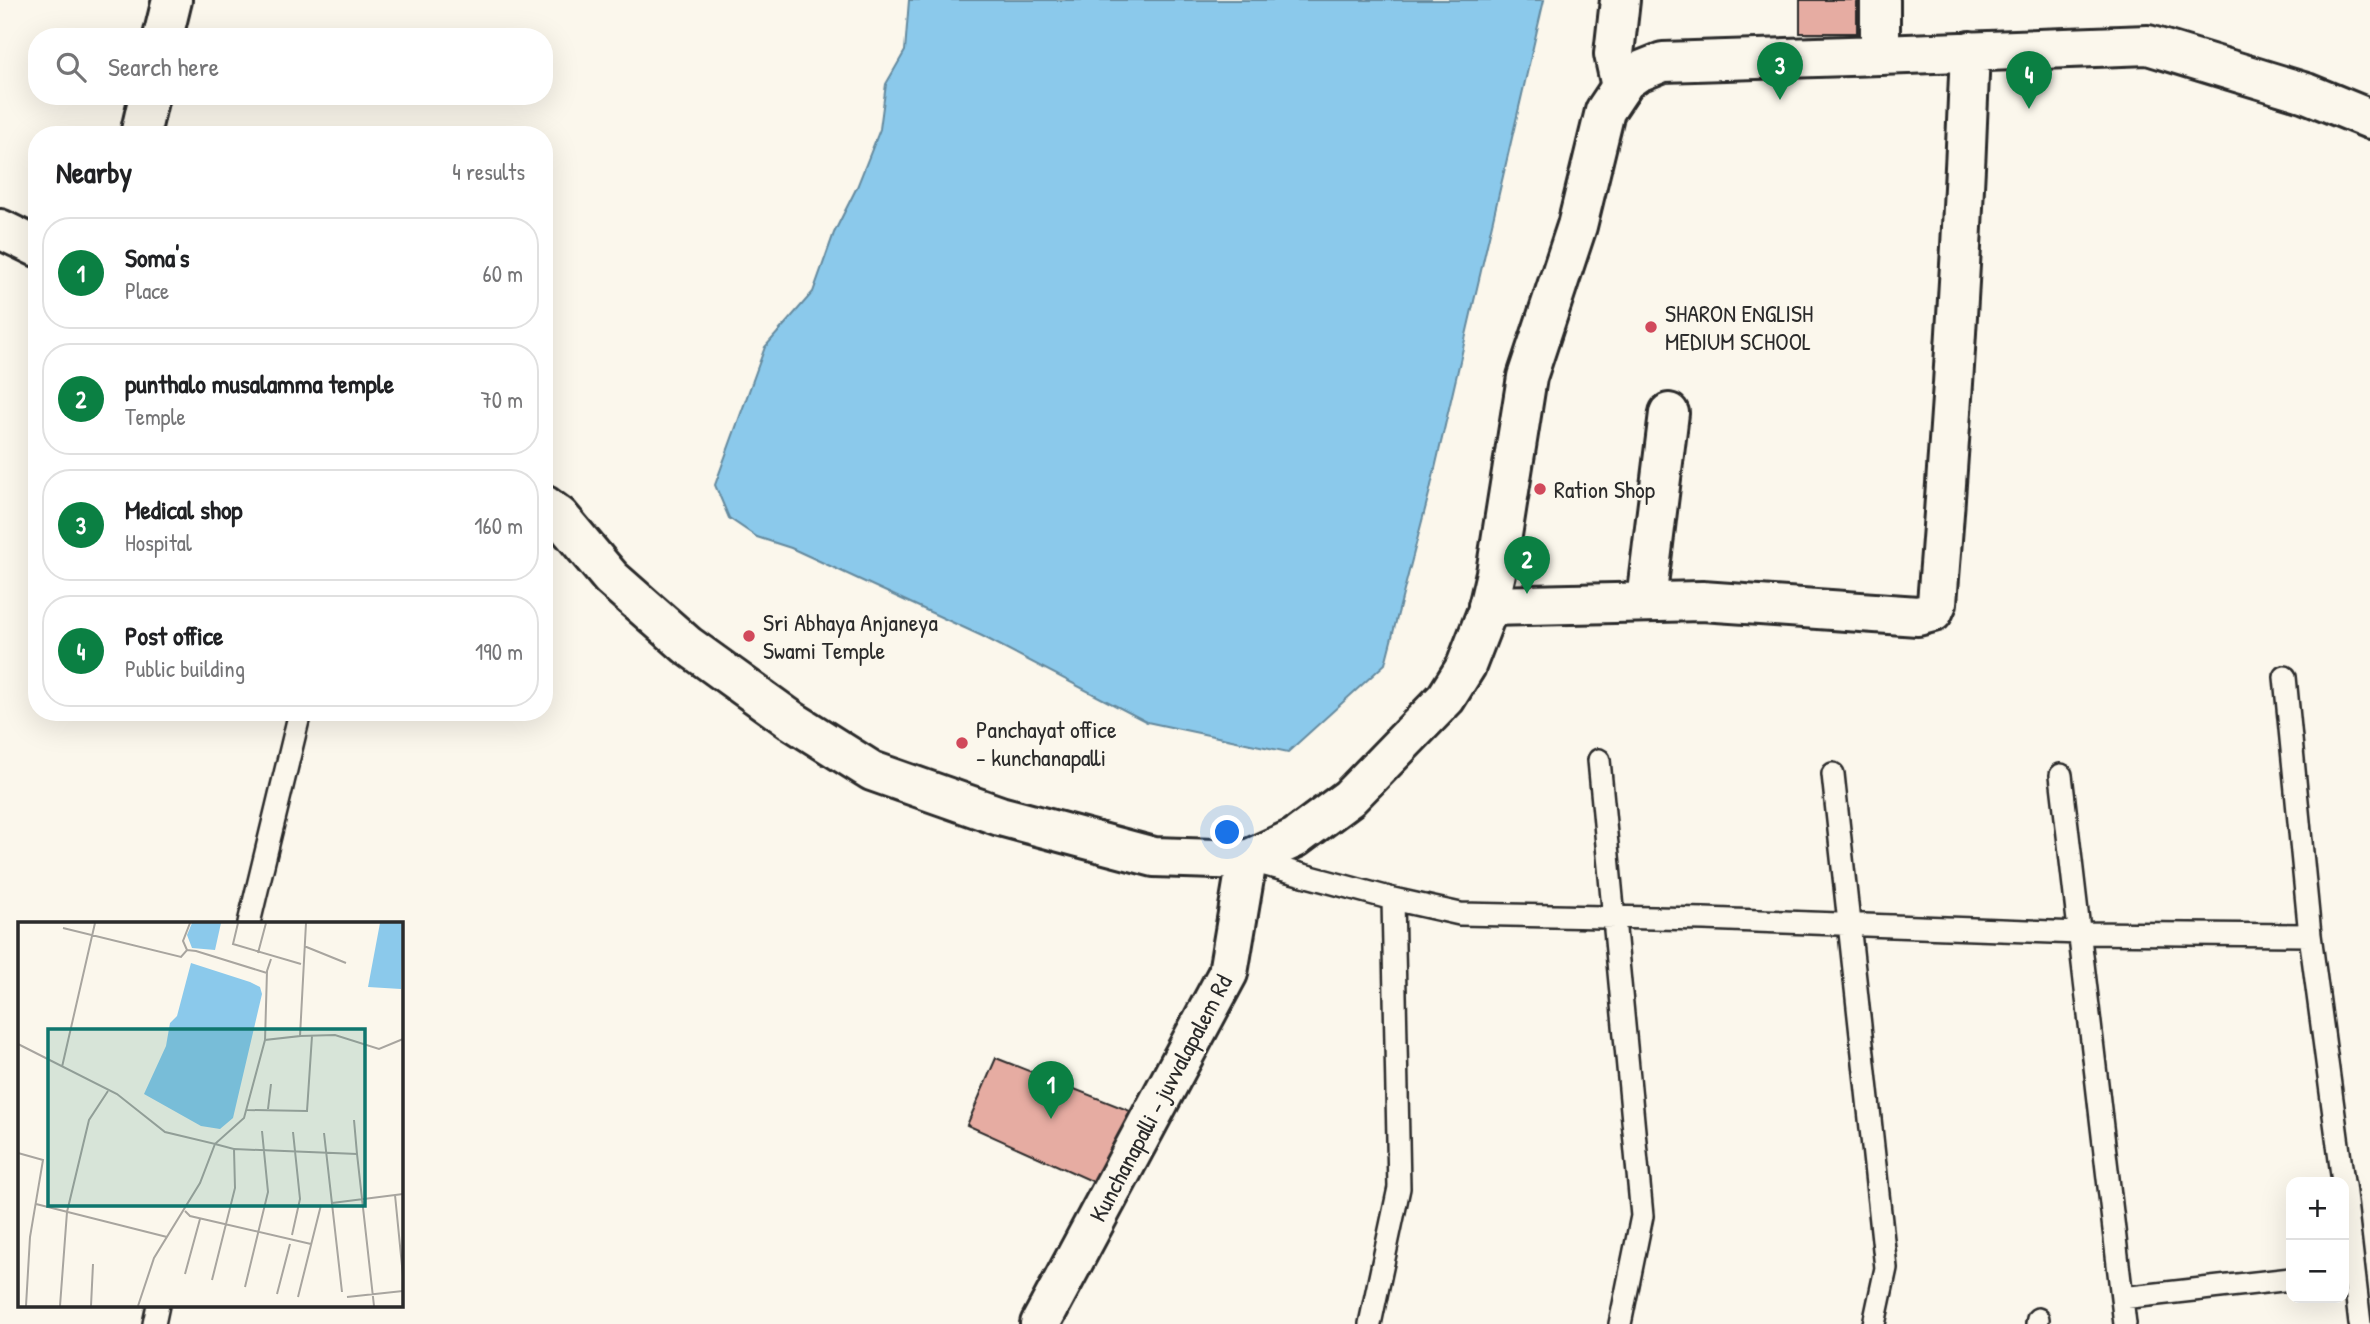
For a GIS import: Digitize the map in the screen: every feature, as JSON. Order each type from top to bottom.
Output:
[{"type":"street","points":[[165,28],[172,0]]},
{"type":"street","points":[[1620,0],[1614,54],[1621,87]]},
{"type":"street","points":[[1880,0],[1880,55]]},
{"type":"street","points":[[553,512],[611,578],[687,645],[791,720],[872,771],[1000,816],[1154,857],[1247,860],[1295,838],[1349,797],[1446,698],[1466,666],[1489,606],[1496,573],[1527,377],[1577,226],[1605,111],[1621,87],[1638,72],[1663,62],[2148,45],[2306,93],[2370,120]]},
{"type":"street","points":[[1489,606],[1702,601],[1917,616],[1933,612],[1938,589],[1961,269],[1970,51]]},
{"type":"street","points":[[142,126],[147,105]]},
{"type":"street","points":[[0,229],[28,243]]},
{"type":"street","points":[[1646,601],[1669,413]]},
{"type":"street","name":"Kunchanapalli - juvvalapalem Rd","points":[[1040,1324],[1228,973],[1247,860]]},
{"type":"lane","points":[[2285,677],[2310,934],[2343,1177]]},
{"type":"lane","points":[[249,922],[298,721]]},
{"type":"lane","points":[[1599,760],[1642,1216],[1620,1324]]},
{"type":"lane","points":[[1833,774],[1886,1269],[1874,1324]]},
{"type":"lane","points":[[2061,775],[2125,1324]]},
{"type":"lane","points":[[1247,860],[1460,914],[2080,933],[2310,934]]},
{"type":"lane","points":[[1370,1324],[1399,1188],[1393,899]]},
{"type":"lane","points":[[2349,1220],[2360,1324]]},
{"type":"lane","points":[[2122,1298],[2286,1280]]},
{"type":"lane","points":[[154,1324],[158,1306]]},
{"type":"water","points":[[909,0],[1544,0],[1430,490],[1385,664],[1288,752],[1147,722],[982,636],[791,548],[757,537],[729,518],[715,485],[765,347],[813,292],[834,233],[857,187],[880,129],[886,84],[905,51]]},
{"type":"building","points":[[1800,0],[1857,0],[1857,33],[1800,33]]},
{"type":"building","points":[[996,1058],[1135,1113],[1094,1182],[967,1125]]},
{"type":"place","name":"Medical shop","points":[[1780,100]]},
{"type":"place","name":"Post office","points":[[2029,109]]},
{"type":"place","name":"SHARON ENGLISH MEDIUM SCHOOL","points":[[1651,327]]},
{"type":"place","name":"Ration Shop","points":[[1540,489]]},
{"type":"place","name":"punthalo musalamma temple","points":[[1527,594]]},
{"type":"place","name":"Sri Abhaya Anjaneya Swami Temple","points":[[749,636]]},
{"type":"place","name":"Panchayat office - kunchanapalli","points":[[962,743]]},
{"type":"place","name":"Soma's","points":[[1051,1119]]}]
